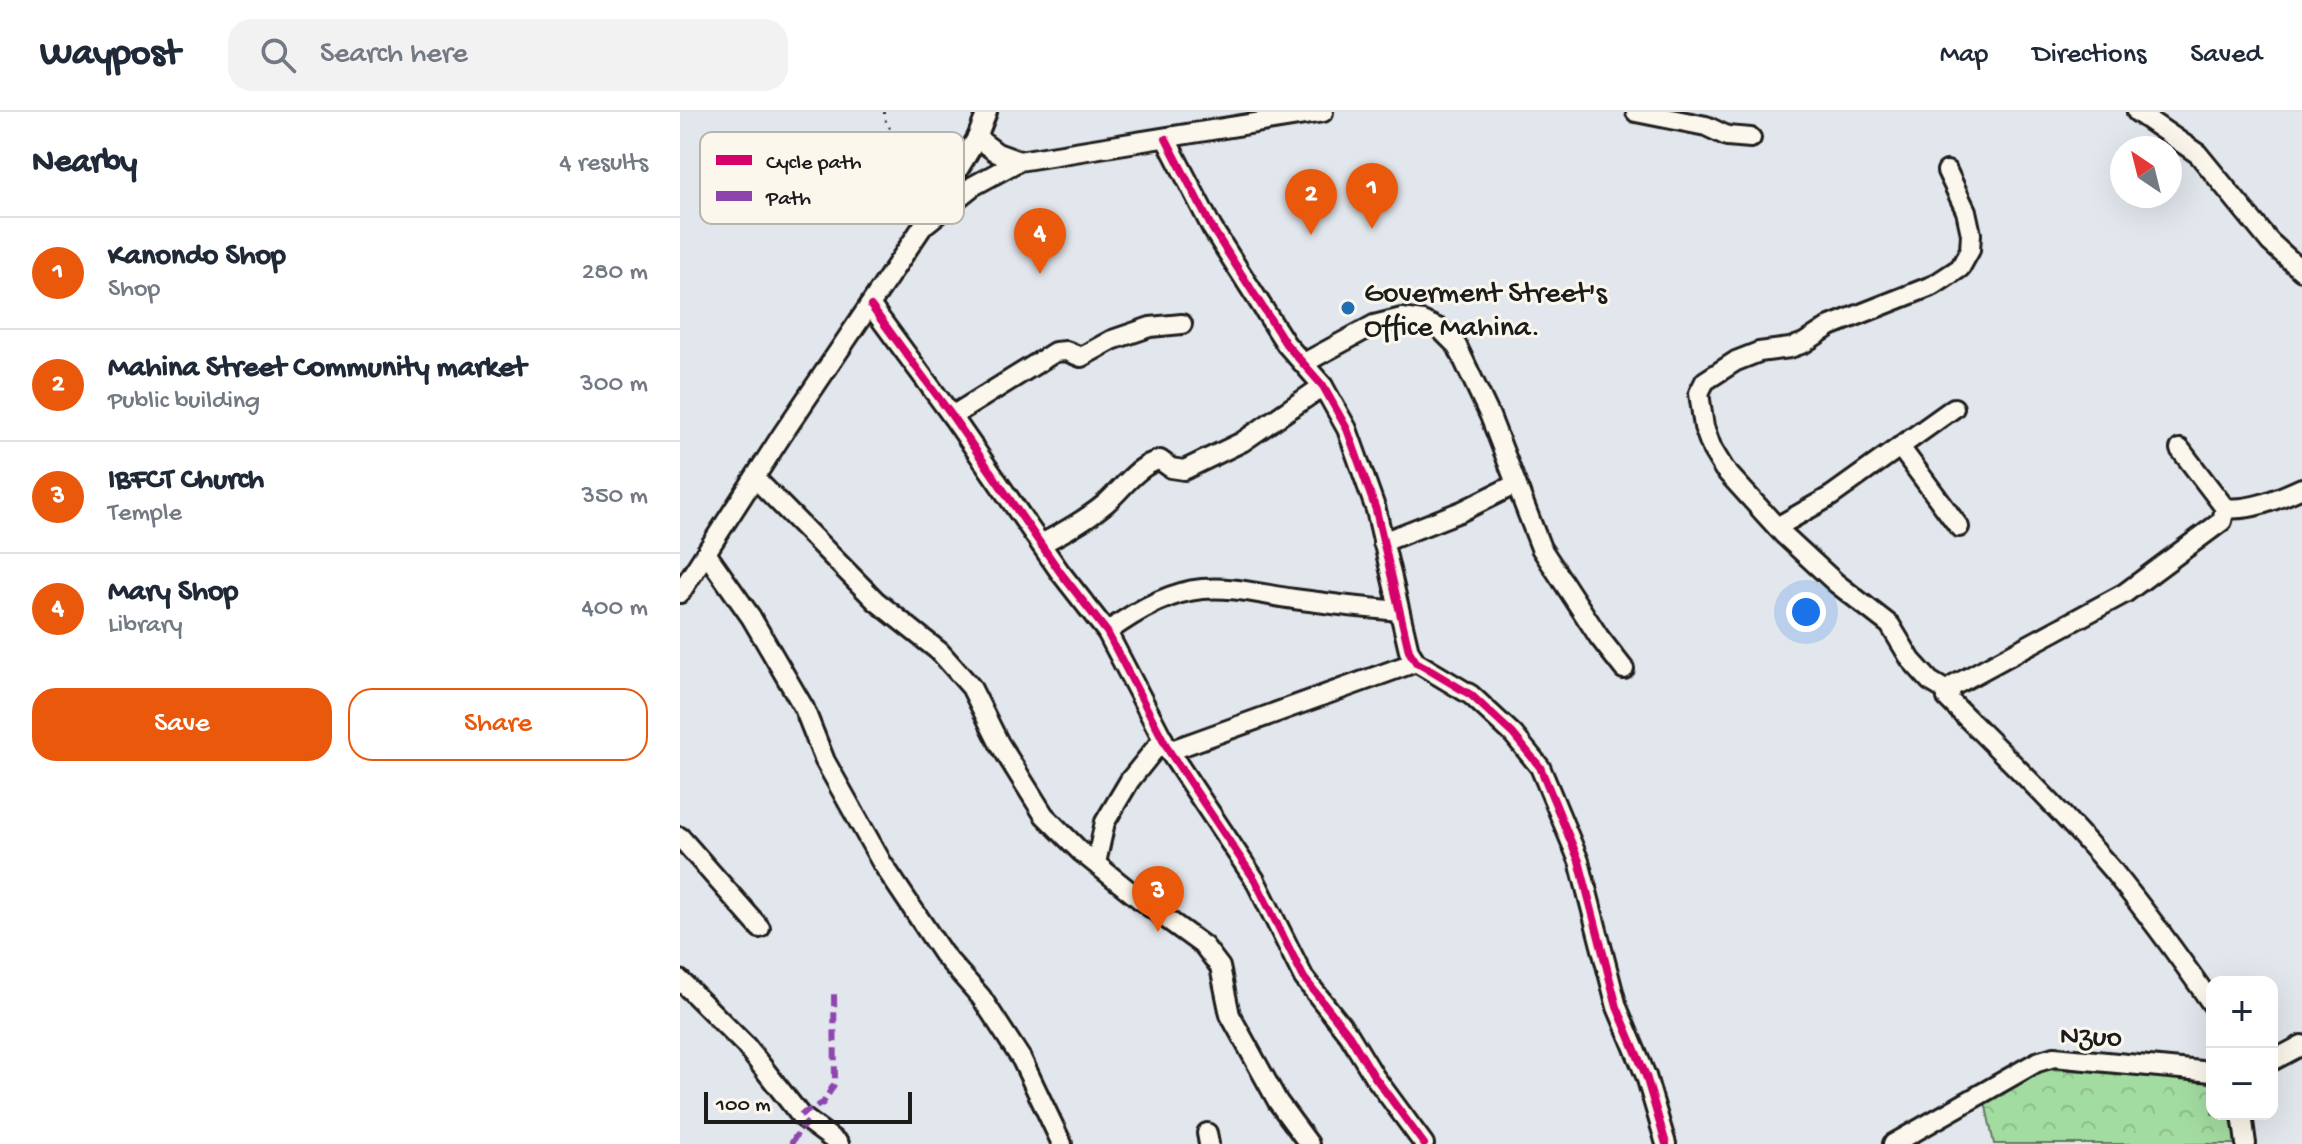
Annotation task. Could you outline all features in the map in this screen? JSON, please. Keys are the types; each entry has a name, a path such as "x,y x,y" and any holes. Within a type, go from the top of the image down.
{"street":[{"path":"964,159 977,138 987,112"},
{"path":"964,193 1019,161 1323,112"},
{"path":"1636,112 1706,126 1727,136 1751,138"},
{"path":"2137,112 2198,154 2270,242 2302,271"},
{"path":"977,138 997,153 1019,161"},
{"path":"1166,139 1212,228 1286,344 1323,386 1347,429 1376,510 1409,651 1416,662 1471,695 1513,734 1540,767 1579,861 1617,1007 1651,1088 1666,1144"},
{"path":"1947,171 1966,211 1971,234 1970,250 1960,268 1934,285 1830,326 1804,343 1759,352 1736,361 1705,381 1699,393 1704,427 1724,469 1777,527 1836,583 1890,625 1911,660 1930,681 1950,693"},
{"path":"680,593 926,224"},
{"path":"871,306 1107,632 1166,745 1255,880 1304,978 1349,1035 1374,1076 1424,1144"},
{"path":"1304,363 1374,325 1402,318 1422,321 1440,329 1457,346 1490,416 1541,548 1599,637 1624,669"},
{"path":"952,416 1055,352 1066,351 1081,357 1112,340 1150,327 1182,324"},
{"path":"1041,544 1105,504 1154,461 1160,460 1171,468 1184,470 1242,442 1323,386"},
{"path":"1777,527 1831,496 1954,408"},
{"path":"1900,447 1959,527"},
{"path":"2180,449 2225,508"},
{"path":"755,478 876,601 940,652 971,687 999,743 1044,815 1096,863 1204,946 1220,967 1230,1015 1278,1102 1309,1144"},
{"path":"1383,542 1462,511 1516,484"},
{"path":"2225,508 2245,508 2266,503 2302,488"},
{"path":"2206,996 2112,871 2050,801 1947,698 1953,686 2125,593 2222,521 2225,508"},
{"path":"706,553 751,617 804,708 825,761 882,863 943,954 981,997 1022,1060 1062,1144"},
{"path":"1107,632 1128,617 1164,600 1202,589 1261,591 1289,599 1399,611"},
{"path":"1096,863 1105,822 1130,780 1166,745 1416,662"},
{"path":"680,837 760,928"},
{"path":"680,980 746,1046 800,1115 839,1144"},
{"path":"2278,1058 2301,1046"},
{"name":"Nzuo","path":"1893,1144 2037,1062 2054,1057 2206,1071"},
{"path":"2243,1120 2246,1144"}],"path":[{"path":"884,112 892,132"}],"green space":[{"path":"2045,1069 2183,1075 2206,1082 2206,1120 2231,1120 2236,1144 1994,1144 1985,1102"}],"marked path":[{"path":"800,1115 823,1103 835,1083 834,992"},
{"path":"791,1144 808,1122"}],"cycle path":[{"path":"1166,139 1212,228 1286,344 1323,386 1347,429 1376,510 1409,651 1416,662 1471,695 1513,734 1540,767 1579,861 1617,1007 1646,1076 1666,1144"},
{"path":"871,306 1060,572 1107,632 1169,751 1255,880 1304,978 1349,1035 1374,1076 1424,1144"}],"place":[{"name":"Kanondo Shop","path":"1372,229"},
{"name":"Mahina Street Community market","path":"1311,235"},
{"name":"Mary Shop","path":"1040,274"},
{"name":"Goverment Street's Office Mahina.","path":"1348,308"},
{"name":"IBFCT Church","path":"1158,932"}]}
